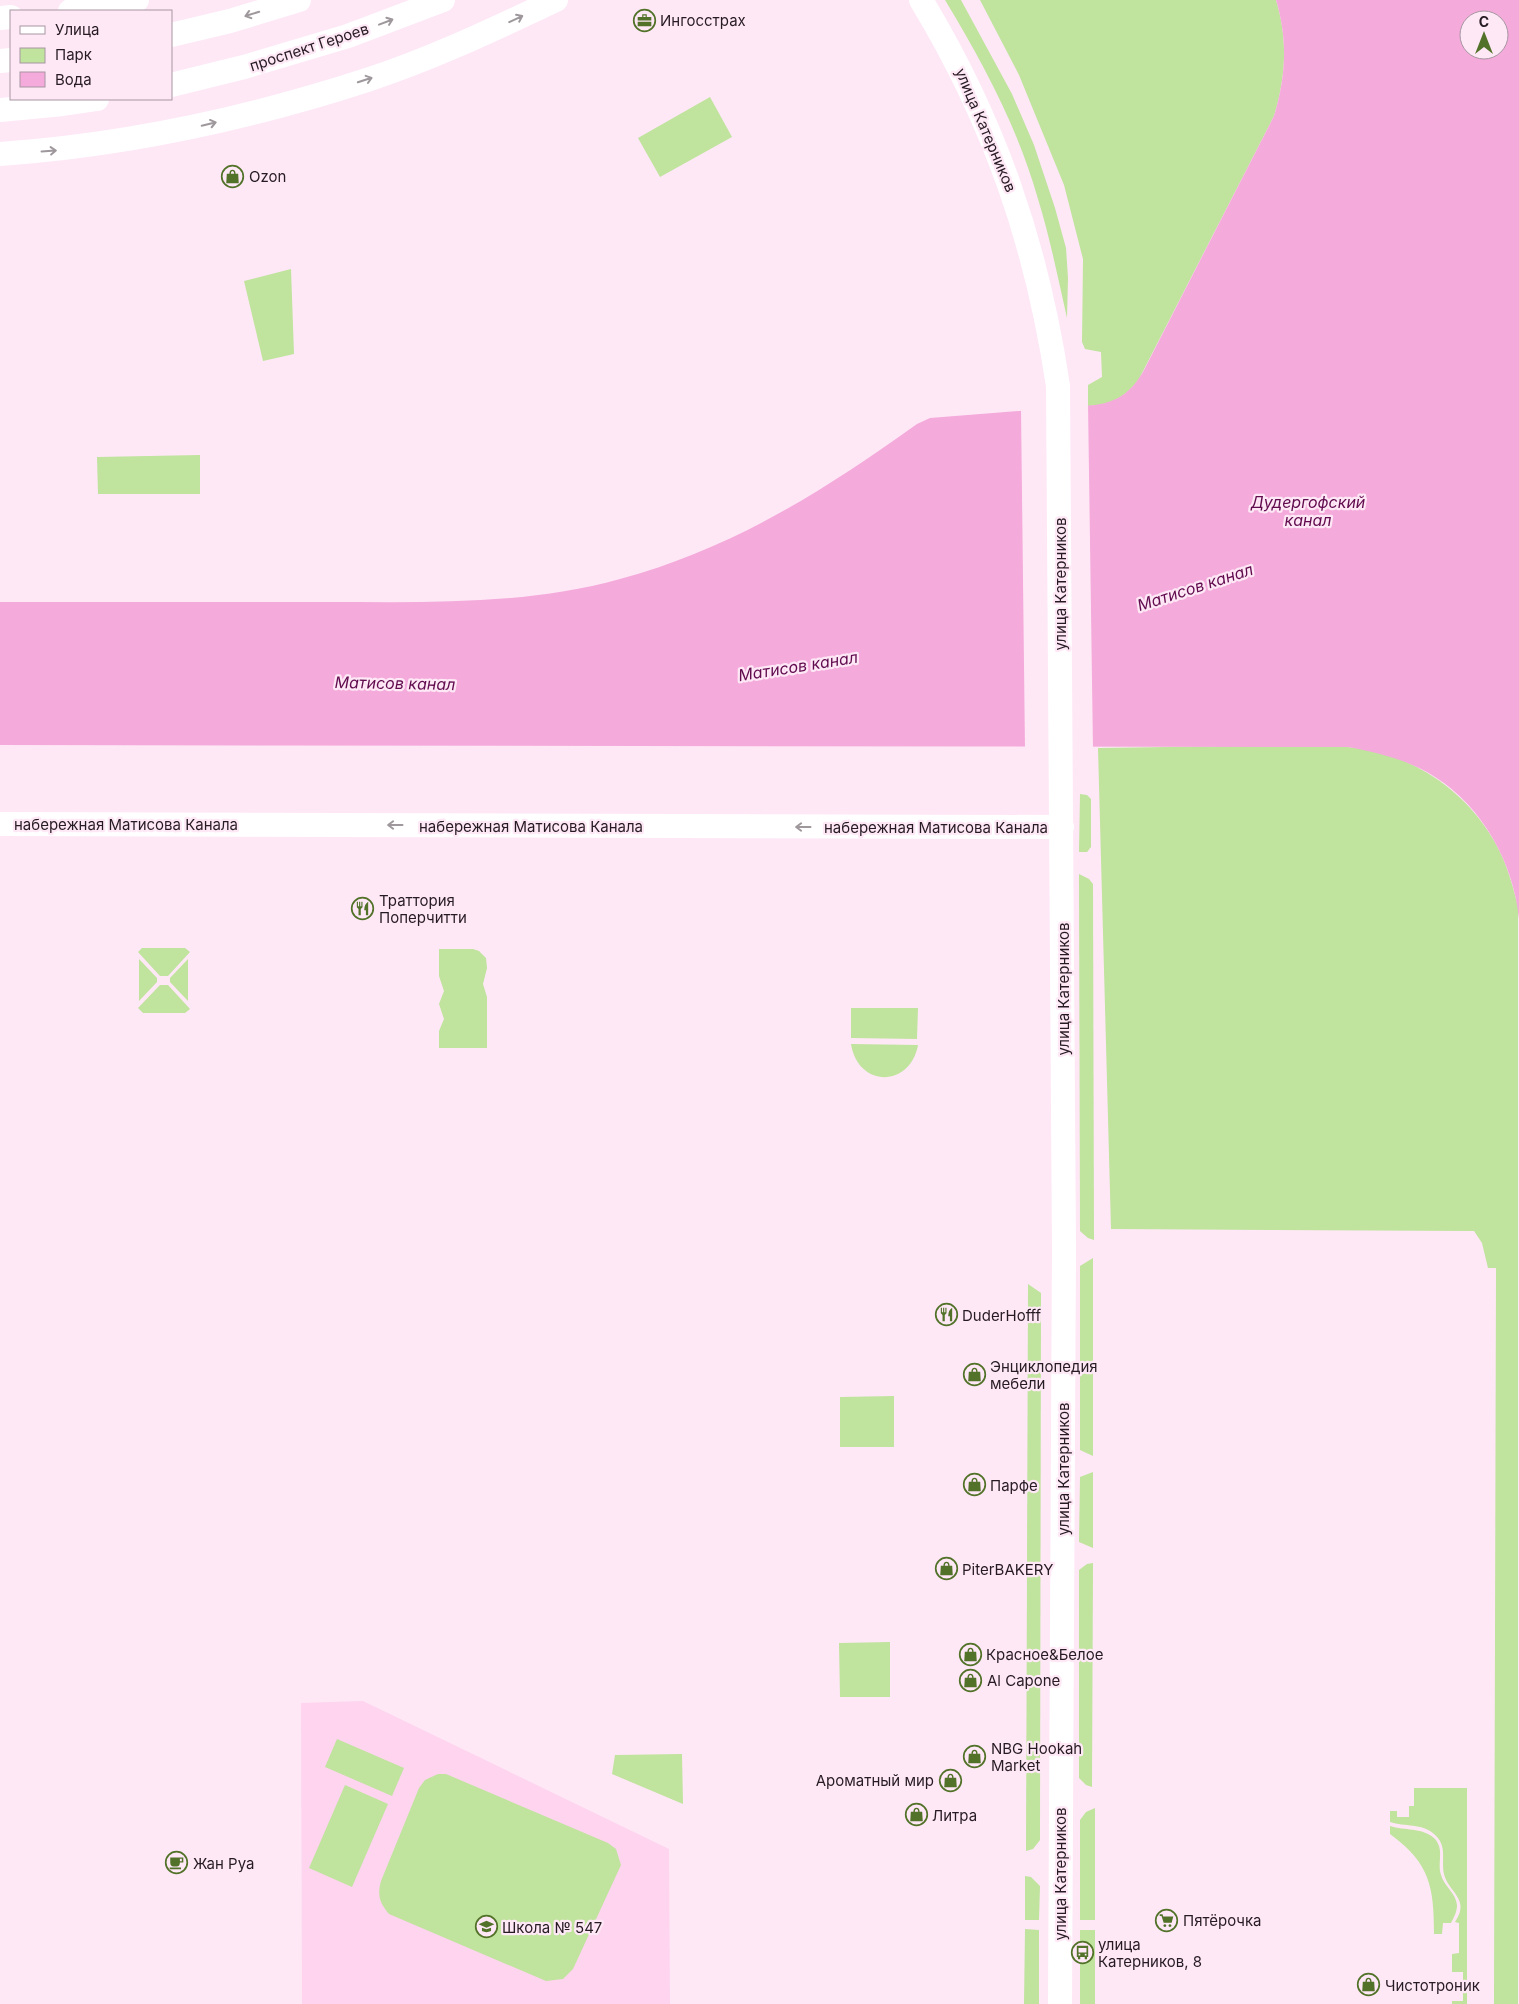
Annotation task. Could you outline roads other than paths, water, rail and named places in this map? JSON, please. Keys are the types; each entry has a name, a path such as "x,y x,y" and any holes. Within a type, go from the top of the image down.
{"street":[{"path":"76,10 138,0"},
{"path":"172,35 230,21 299,0"},
{"name":"проспект Героев","path":"172,85 244,68 348,36 443,0"},
{"path":"0,154 67,149 166,134 259,112 368,80 471,40 556,0"},
{"name":"улица Катерников","path":"921,0 948,44 980,110 1012,187 1042,297 1058,386 1064,1249 1060,2004"},
{"path":"0,110 90,100"},
{"name":"набережная Матисова Канала","path":"0,824 1062,826"}],"water":[{"path":"1276,0 1519,0 1519,919 1516,898 1503,858 1481,820 1467,804 1452,789 1415,766 1382,755 1348,747 0,745 0,602 435,602 509,598 583,588 661,566 739,534 811,495 917,424 930,418 1095,405 1118,398 1130,389 1144,370 1274,116 1283,72 1284,44"}],"place":[{"name":"Ингосстрах","path":"644,20"},
{"name":"Ozon","path":"233,176"},
{"name":"Траттория Поперчитти","path":"363,909"},
{"name":"DuderHofff","path":"946,1315"},
{"name":"Энциклопедия мебели","path":"974,1375"},
{"name":"Парфе","path":"974,1485"},
{"name":"PiterBAKERY","path":"946,1569"},
{"name":"Красное&Белое","path":"970,1654"},
{"name":"Al Capone","path":"971,1680"},
{"name":"NBG Hookah Market","path":"975,1757"},
{"name":"Ароматный мир","path":"950,1780"},
{"name":"Литра","path":"916,1815"},
{"name":"Жан Руа","path":"177,1863"},
{"name":"Пятёрочка","path":"1167,1920"},
{"name":"Школа № 547","path":"486,1927"},
{"name":"улица Катерников, 8","path":"1082,1953"},
{"name":"Чистотроник","path":"1369,1985"}],"water label":[{"name":"Дудергофский канал","path":"1308,511"},
{"name":"Матисов канал","path":"1195,587"},
{"name":"Матисов канал","path":"798,666"},
{"name":"Матисов канал","path":"395,683"}]}
